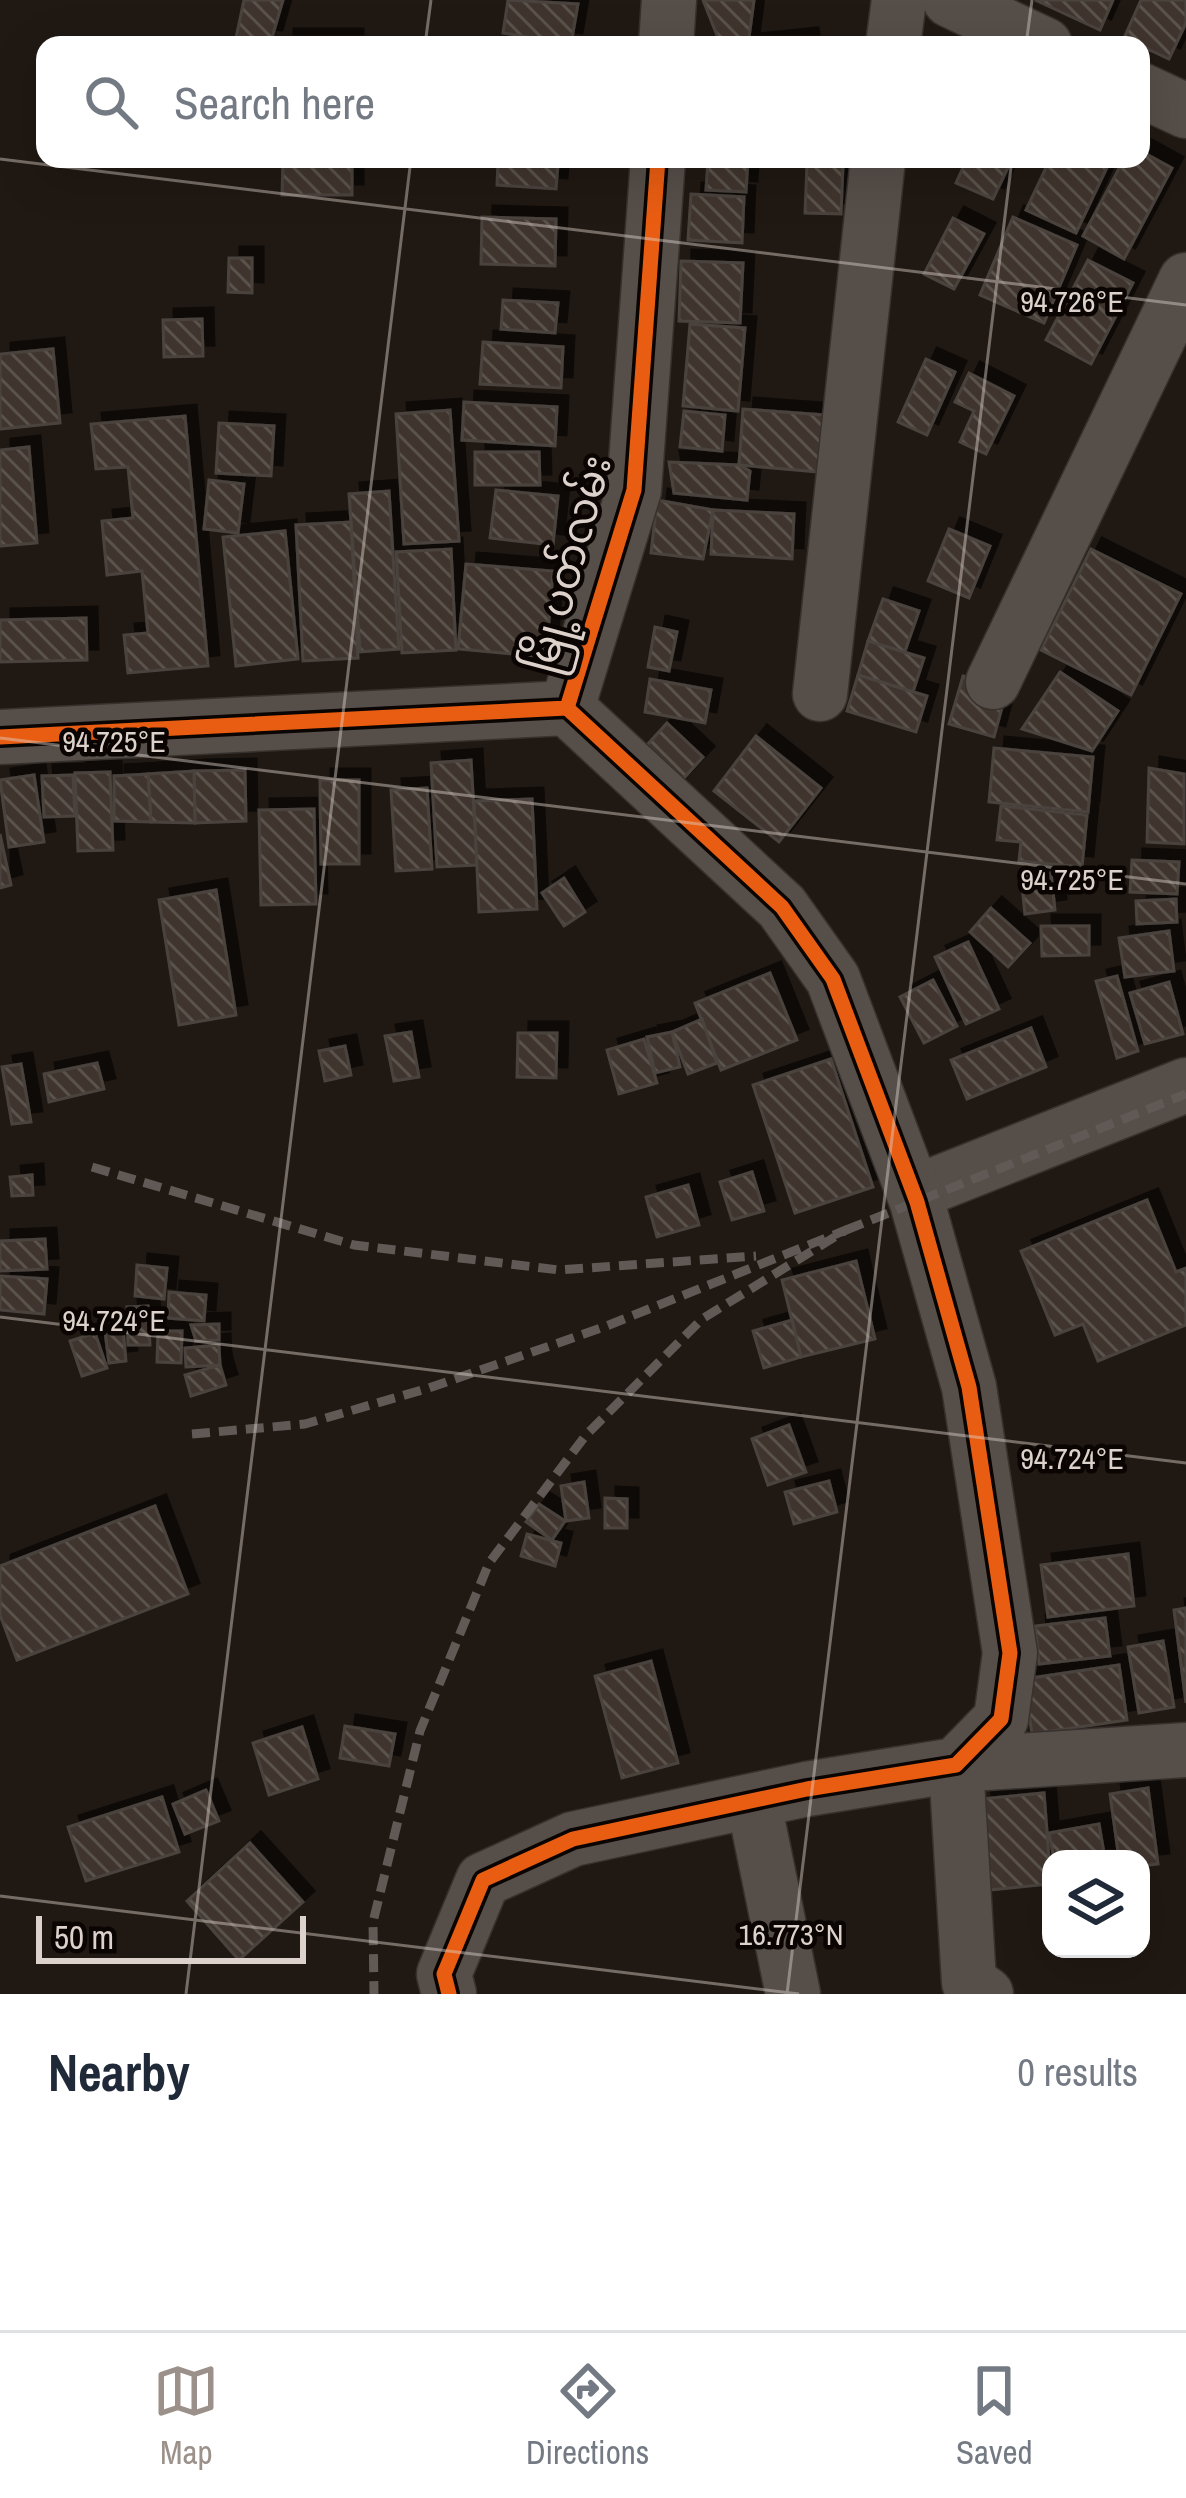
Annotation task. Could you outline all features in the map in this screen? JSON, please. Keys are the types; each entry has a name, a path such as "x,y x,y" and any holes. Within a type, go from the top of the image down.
{"street":[{"path":"667,36 669,0"},
{"path":"894,36 899,0"},
{"path":"950,0 1027,36"},
{"path":"1150,94 1186,111"},
{"name":"မြို့ပတ်လမ်း","path":"0,737 567,708 634,490 657,168"},
{"path":"820,694 877,168"},
{"path":"993,682 1186,280"},
{"path":"567,708 782,908 833,979 914,1193 969,1387 1010,1653 1001,1719 956,1765 969,1982 986,1994"},
{"path":"914,1193 1186,1085"},
{"path":"449,1994 444,1973 483,1880 573,1839 807,1789 956,1765 1186,1750"},
{"path":"754,1804 793,1994"}],"building":[{"path":"244,0 283,0 272,36 236,36"},
{"path":"508,0 578,4 572,36 503,33"},
{"path":"703,0 754,0 749,36 717,36"},
{"path":"1035,0 1113,0 1100,30"},
{"path":"1141,0 1186,0 1186,23 1169,59 1150,50 1150,36 1125,36"},
{"path":"1150,156 1172,168 1124,259 1083,236 1119,168 1150,168"},
{"path":"283,168 352,168 352,195 282,195"},
{"path":"498,168 558,168 556,189 497,185"},
{"path":"707,168 747,168 746,192 706,190"},
{"path":"807,168 843,168 841,214 805,213"},
{"path":"963,168 1008,168 993,199 956,183"},
{"path":"1046,168 1107,168 1076,233 1026,210"},
{"path":"691,194 744,197 742,243 688,240"},
{"path":"482,217 556,219 555,266 481,264"},
{"path":"1013,217 1077,245 1044,323 980,295"},
{"path":"953,218 984,234 954,289 924,274"},
{"path":"229,258 252,258 252,293 228,292"},
{"path":"1088,260 1133,283 1091,364 1046,340"},
{"path":"681,261 743,263 740,323 679,321"},
{"path":"503,300 558,303 555,333 501,329"},
{"path":"202,319 203,356 164,357 163,320"},
{"path":"690,324 745,328 738,411 683,406"},
{"path":"483,342 563,347 561,388 480,384"},
{"path":"53,349 60,423 0,429 0,354"},
{"path":"926,359 955,372 927,435 898,422"},
{"path":"969,373 1014,396 986,454 960,442 974,411 955,402"},
{"path":"464,402 557,407 555,446 462,440"},
{"path":"743,409 824,415 819,472 739,465"},
{"path":"450,410 459,541 404,544 396,414"},
{"path":"684,411 725,415 722,451 680,447"},
{"path":"185,416 208,666 128,673 124,635 148,633 142,571 107,575 102,521 133,518 128,467 96,469 91,424"},
{"path":"219,423 274,426 271,476 216,473"},
{"path":"29,447 37,543 0,546 0,450"},
{"path":"475,452 539,452 540,485 475,485"},
{"path":"669,462 739,465 750,471 747,500 674,493"},
{"path":"209,480 244,484 238,533 204,529"},
{"path":"496,490 558,496 553,545 490,538"},
{"path":"389,491 399,649 360,652 349,494"},
{"path":"657,500 713,510 703,559 651,553"},
{"path":"713,510 794,514 792,559 711,554"},
{"path":"351,522 358,658 303,661 296,525"},
{"path":"949,529 990,546 969,598 928,581"},
{"path":"285,531 298,659 236,666 223,537"},
{"path":"451,549 456,650 402,653 396,552"},
{"path":"1091,549 1181,594 1131,695 1041,650"},
{"path":"466,564 553,571 546,657 458,649"},
{"path":"883,599 919,611 904,654 868,641"},
{"path":"86,618 87,660 0,662 0,620"},
{"path":"655,627 677,632 669,671 648,667"},
{"path":"868,641 924,658 913,692 858,675"},
{"path":"1060,672 1118,711 1092,751 1022,729"},
{"path":"858,675 927,696 916,732 847,711"},
{"path":"963,676 1007,689 994,737 949,724"},
{"path":"650,679 711,690 705,723 645,712"},
{"path":"667,723 703,757 673,790 637,756"},
{"path":"756,736 821,788 779,842 714,791"},
{"path":"994,748 1093,757 1088,812 989,802"},
{"path":"471,760 477,865 437,867 431,763"},
{"path":"1149,768 1184,774 1184,844 1147,842"},
{"path":"245,770 246,821 195,823 194,771"},
{"path":"194,771 195,823 151,822 148,774"},
{"path":"110,772 113,850 78,851 75,773"},
{"path":"148,774 151,822 114,821 114,776"},
{"path":"34,775 44,842 9,847 0,780"},
{"path":"73,775 75,816 44,817 42,776"},
{"path":"320,780 359,780 359,864 321,864"},
{"path":"427,788 432,869 396,871 391,790"},
{"path":"532,799 537,909 479,912 474,801"},
{"path":"1001,806 1087,815 1082,867 1019,861 1021,842 997,840"},
{"path":"314,809 316,904 261,905 259,810"},
{"path":"0,834 11,885 0,888"},
{"path":"1132,860 1179,862 1177,894 1130,892"},
{"path":"1051,873 1055,910 1025,914 1021,877"},
{"path":"564,878 585,912 564,926 542,893"},
{"path":"216,890 236,1015 179,1025 159,900"},
{"path":"1176,899 1177,922 1137,924 1136,901"},
{"path":"991,908 1030,943 1008,967 970,932"},
{"path":"1041,926 1089,926 1089,955 1042,956"},
{"path":"1169,931 1174,971 1125,977 1119,938"},
{"path":"968,942 999,1009 966,1024 935,957"},
{"path":"770,973 797,1040 721,1070 695,1003"},
{"path":"1117,976 1138,1051 1117,1058 1096,981"},
{"path":"933,980 957,1026 924,1043 900,997"},
{"path":"1169,982 1183,1034 1145,1044 1130,993"},
{"path":"702,1019 717,1063 688,1074 672,1032"},
{"path":"1031,1028 1046,1067 967,1099 951,1060"},
{"path":"411,1032 419,1077 394,1081 385,1036"},
{"path":"672,1032 680,1067 655,1073 647,1037"},
{"path":"518,1033 557,1033 556,1078 517,1077"},
{"path":"644,1039 657,1083 619,1094 607,1050"},
{"path":"345,1046 351,1075 325,1081 319,1051"},
{"path":"831,1059 873,1187 795,1213 753,1085"},
{"path":"97,1063 104,1089 49,1102 44,1074"},
{"path":"21,1064 31,1122 12,1124 2,1067"},
{"path":"752,1172 764,1211 732,1220 720,1182"},
{"path":"32,1175 33,1195 12,1196 10,1177"},
{"path":"688,1185 699,1225 657,1237 646,1197"},
{"path":"1147,1200 1176,1272 1186,1268 1186,1325 1098,1361 1083,1324 1055,1335 1021,1251"},
{"path":"45,1239 47,1269 0,1271 0,1241"},
{"path":"856,1261 875,1339 801,1357 782,1280"},
{"path":"137,1265 167,1268 164,1299 135,1296"},
{"path":"0,1276 47,1279 44,1314 0,1310"},
{"path":"169,1292 206,1295 204,1321 168,1318"},
{"path":"148,1306 150,1345 128,1345 127,1307"},
{"path":"792,1320 801,1357 764,1368 753,1331"},
{"path":"219,1324 219,1340 196,1341 191,1325"},
{"path":"123,1329 126,1361 109,1363 105,1331"},
{"path":"158,1331 182,1331 181,1363 157,1362"},
{"path":"95,1333 107,1368 82,1376 70,1341"},
{"path":"219,1345 220,1365 186,1367 185,1348"},
{"path":"220,1365 226,1385 191,1396 185,1375"},
{"path":"789,1425 806,1472 768,1485 752,1439"},
{"path":"829,1481 837,1512 794,1524 785,1492"},
{"path":"584,1482 589,1518 566,1521 561,1486"},
{"path":"605,1498 627,1499 627,1528 605,1528"},
{"path":"539,1504 565,1521 552,1540 526,1522"},
{"path":"155,1506 188,1594 17,1660 0,1615 0,1566"},
{"path":"527,1534 561,1543 555,1566 521,1556"},
{"path":"1128,1554 1134,1606 1048,1617 1041,1565"},
{"path":"1186,1608 1186,1703 1174,1610"},
{"path":"1105,1618 1110,1656 1039,1664 1035,1626"},
{"path":"1163,1641 1174,1707 1139,1713 1128,1647"},
{"path":"651,1661 678,1763 622,1778 595,1676"},
{"path":"1119,1665 1127,1720 1032,1734 1024,1679"},
{"path":"345,1726 395,1734 389,1766 340,1758"},
{"path":"302,1727 318,1779 269,1795 253,1743"},
{"path":"1148,1788 1158,1864 1150,1865 1150,1850 1118,1850 1110,1794"},
{"path":"206,1790 219,1821 185,1834 173,1804"},
{"path":"1044,1793 1048,1850 1042,1850 1042,1885 989,1890 980,1799"},
{"path":"162,1797 179,1852 86,1881 68,1827"},
{"path":"1099,1824 1103,1850 1052,1850 1049,1833"},
{"path":"250,1843 303,1902 239,1960 187,1901"}],"railway":[{"path":"846,1230 1186,1094"},
{"path":"92,1167 354,1245 559,1270 756,1256"},
{"path":"192,1434 305,1424 429,1388 604,1327 846,1230 702,1319 586,1435 489,1563 420,1731 373,1922 374,1994"}],"cycle path":[{"path":"0,737 567,708 634,490 657,168"},
{"path":"449,1994 444,1974 483,1880 573,1839 807,1789 956,1765 1001,1719 1010,1653 969,1387 917,1202 833,979 782,907 567,708"}]}
